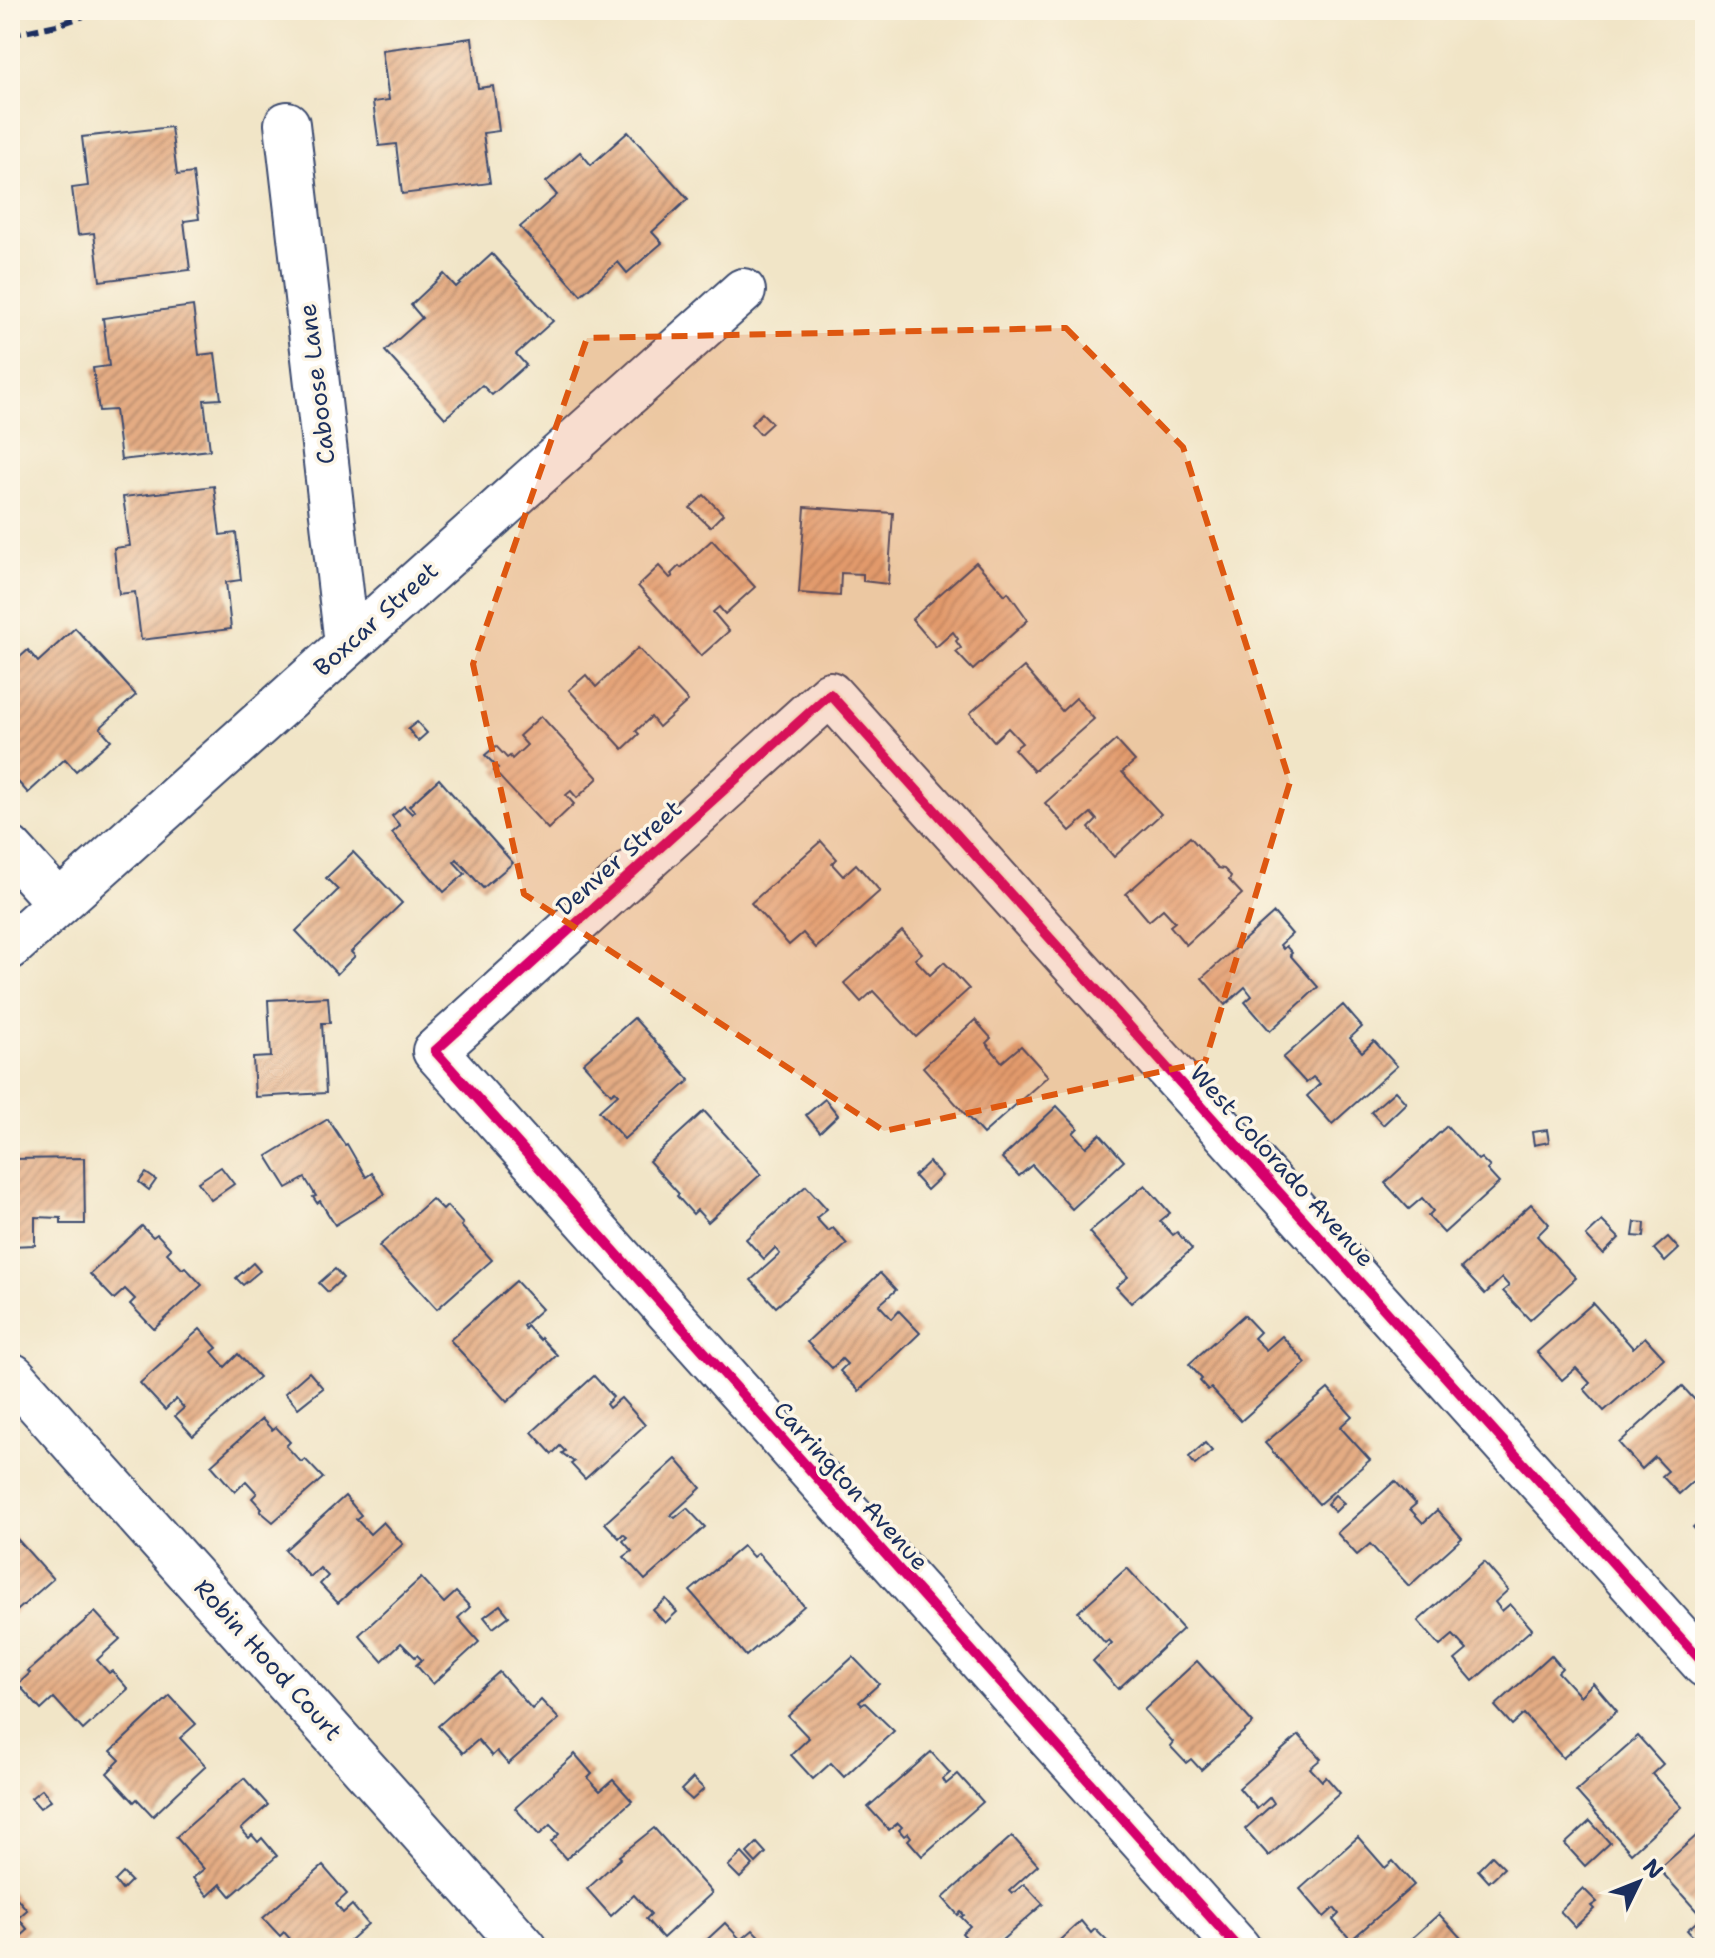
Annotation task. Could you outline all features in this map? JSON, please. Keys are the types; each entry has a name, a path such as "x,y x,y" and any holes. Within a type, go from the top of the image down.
{"street":[{"name":"Caboose Lane","path":"287,124 347,644"},
{"name":"Boxcar Street","path":"10,947 743,291"},
{"name":"Denver Street","path":"435,1051 830,694"},
{"name":"West Colorado Avenue","path":"830,694 1705,1665"},
{"path":"10,849 59,903"},
{"name":"Carrington Avenue","path":"435,1051 1238,1948"},
{"name":"Robin Hood Court","path":"10,1378 13,1376 525,1948"}],"highlighted area":[{"path":"1066,328 1183,447 1290,782 1205,1062 884,1131 524,894 473,664 587,338"}],"building":[{"path":"472,38 478,88 493,86 499,131 483,133 490,183 402,194 396,144 379,146 373,102 389,100 382,50"},
{"path":"171,127 177,175 193,173 199,219 184,221 190,270 100,281 94,233 78,235 72,188 88,186 82,137"},
{"path":"628,132 688,199 652,232 662,243 627,273 618,262 581,295 520,227 557,195 546,182 580,152 591,165"},
{"path":"492,254 553,321 516,354 526,365 492,395 482,385 445,418 385,351 422,318 411,305 444,274 456,287"},
{"path":"193,306 199,355 215,353 221,399 204,400 210,450 121,460 115,410 99,411 93,368 109,366 103,318"},
{"path":"762,413 772,423 760,434 751,424"},
{"path":"214,486 220,535 236,533 241,580 226,582 231,629 141,640 135,592 119,594 114,548 130,546 123,497"},
{"path":"704,495 723,514 710,527 690,508"},
{"path":"805,507 893,513 888,584 863,581 863,574 841,573 840,596 799,593"},
{"path":"712,540 755,587 725,614 719,607 713,612 729,631 701,656 638,586 659,566 670,578 679,566 681,568"},
{"path":"976,562 1005,595 1008,592 1028,620 973,670 956,652 961,648 953,632 936,647 912,619"},
{"path":"75,628 136,695 100,728 111,740 76,771 65,759 28,793 10,773 10,666 28,650 38,662"},
{"path":"638,648 688,701 659,727 651,717 623,749 569,690 586,675 596,687"},
{"path":"1024,667 1062,711 1076,698 1094,719 1034,771 1014,749 1022,743 1008,728 994,741 970,713"},
{"path":"541,716 598,778 577,798 571,791 566,795 574,804 548,829 494,771 498,768 485,755 496,746 512,759 527,745 519,736"},
{"path":"417,722 427,733 418,741 408,729"},
{"path":"1116,740 1135,761 1122,772 1161,814 1114,857 1089,828 1097,820 1091,813 1070,831 1045,803"},
{"path":"439,779 513,863 483,888 457,859 454,862 465,874 444,892 392,833 400,826 392,816 404,806 412,814 415,811 409,806"},
{"path":"1190,837 1218,868 1231,876 1229,880 1242,894 1186,945 1170,926 1175,922 1163,909 1149,921 1126,894"},
{"path":"821,841 837,859 832,864 843,876 856,864 880,891 816,948 803,933 789,945 751,903"},
{"path":"353,852 402,903 351,952 355,956 337,974 296,931 338,890 326,878"},
{"path":"1274,913 1292,934 1280,945 1283,949 1286,946 1318,987 1270,1031 1245,1002 1252,996 1245,987 1225,1005 1202,978"},
{"path":"902,931 922,953 915,959 930,975 944,962 969,989 916,1037 873,991 861,1002 844,983"},
{"path":"328,997 330,1023 322,1023 326,1093 255,1097 253,1058 271,1057 268,1000"},
{"path":"1343,1005 1362,1027 1350,1038 1362,1052 1374,1041 1397,1066 1332,1124 1307,1096 1320,1084 1313,1077 1306,1083 1283,1058"},
{"path":"634,1018 690,1080 624,1139 599,1111 618,1094 615,1091 611,1094 583,1063"},
{"path":"975,1020 991,1038 986,1043 1002,1062 1021,1046 1048,1076 983,1134 923,1067"},
{"path":"1395,1091 1406,1103 1383,1125 1371,1112"},
{"path":"825,1099 838,1115 820,1132 806,1115"},
{"path":"1057,1106 1078,1128 1073,1133 1086,1147 1100,1134 1124,1161 1072,1209 1032,1165 1019,1176 1002,1158"},
{"path":"704,1111 761,1174 708,1222 697,1210 693,1214 649,1161"},
{"path":"328,1119 366,1177 372,1173 385,1194 335,1225 320,1201 317,1203 313,1197 316,1196 305,1178 287,1188 267,1156"},
{"path":"1447,1126 1478,1160 1481,1158 1490,1167 1487,1170 1499,1183 1444,1233 1428,1216 1433,1211 1422,1198 1409,1209 1385,1183"},
{"path":"1547,1130 1549,1142 1534,1145 1532,1132"},
{"path":"84,1158 85,1224 61,1224 61,1218 35,1217 35,1245 10,1246 10,1159"},
{"path":"929,1162 942,1176 927,1190 914,1176"},
{"path":"221,1167 234,1184 211,1200 198,1182"},
{"path":"146,1173 156,1180 149,1190 139,1182"},
{"path":"1145,1185 1170,1213 1160,1221 1173,1235 1177,1232 1192,1249 1131,1303 1116,1287 1128,1277 1089,1232"},
{"path":"806,1186 827,1209 816,1218 828,1231 833,1228 847,1244 776,1307 751,1280 780,1254 775,1248 764,1259 746,1239"},
{"path":"432,1199 443,1210 447,1206 492,1260 437,1309 379,1246"},
{"path":"1531,1204 1549,1224 1537,1236 1576,1278 1530,1320 1503,1291 1509,1286 1502,1278 1485,1294 1461,1268"},
{"path":"1602,1221 1619,1238 1603,1254 1586,1236"},
{"path":"1635,1222 1645,1223 1644,1237 1633,1236"},
{"path":"142,1226 153,1237 157,1234 171,1249 167,1253 202,1285 154,1329 130,1304 135,1299 125,1289 114,1299 90,1274"},
{"path":"1668,1237 1679,1249 1665,1262 1654,1249"},
{"path":"253,1263 260,1271 243,1285 236,1278"},
{"path":"335,1269 343,1278 328,1292 319,1283"},
{"path":"880,1273 896,1290 879,1305 892,1319 899,1311 920,1333 859,1391 840,1371 847,1364 842,1359 832,1368 807,1342"},
{"path":"516,1281 542,1309 523,1326 525,1329 527,1326 557,1355 507,1402 450,1340"},
{"path":"1593,1303 1633,1348 1645,1337 1664,1358 1604,1411 1584,1389 1590,1383 1576,1368 1562,1380 1537,1352"},
{"path":"1244,1315 1260,1332 1254,1338 1266,1350 1282,1336 1306,1363 1241,1421 1211,1388 1208,1390 1189,1364"},
{"path":"200,1329 217,1348 212,1352 225,1367 238,1354 259,1377 193,1436 175,1416 184,1408 176,1399 165,1410 140,1383"},
{"path":"309,1372 323,1388 298,1408 285,1393"},
{"path":"594,1376 613,1397 606,1404 609,1408 621,1398 645,1425 585,1479 571,1464 574,1462 562,1453 565,1451 560,1446 552,1454 532,1432"},
{"path":"1682,1386 1705,1411 1705,1471 1679,1494 1662,1476 1668,1471 1655,1457 1642,1469 1619,1443"},
{"path":"1328,1389 1352,1416 1340,1427 1370,1460 1319,1504 1265,1443"},
{"path":"262,1419 272,1430 276,1427 290,1442 286,1446 301,1462 305,1459 323,1478 273,1522 260,1511 262,1509 252,1498 257,1493 246,1481 235,1492 211,1465"},
{"path":"1205,1443 1212,1451 1195,1465 1189,1457"},
{"path":"676,1459 701,1488 671,1515 675,1518 687,1508 705,1527 645,1580 624,1557 632,1551 623,1541 627,1537 623,1534 619,1538 605,1523"},
{"path":"1395,1481 1416,1504 1410,1509 1423,1523 1437,1510 1462,1538 1409,1586 1370,1544 1357,1555 1337,1533"},
{"path":"1335,1495 1344,1503 1335,1512 1327,1504"},
{"path":"345,1496 361,1515 356,1519 370,1534 383,1522 403,1544 338,1603 320,1584 328,1576 320,1568 310,1577 285,1550"},
{"path":"1705,1517 1705,1541 1693,1527"},
{"path":"10,1531 53,1579 10,1617"},
{"path":"743,1546 753,1557 758,1553 804,1606 746,1656 690,1591"},
{"path":"1484,1562 1508,1590 1495,1602 1502,1611 1510,1604 1532,1629 1473,1681 1455,1660 1467,1650 1453,1635 1440,1646 1418,1621"},
{"path":"1127,1568 1183,1629 1118,1689 1093,1661 1112,1643 1109,1640 1105,1643 1078,1612"},
{"path":"421,1578 444,1603 456,1592 470,1607 458,1618 479,1642 433,1684 416,1665 422,1660 401,1643 382,1661 359,1635"},
{"path":"666,1599 677,1612 665,1623 653,1610"},
{"path":"500,1605 509,1616 493,1628 484,1617"},
{"path":"95,1612 120,1639 97,1660 128,1689 83,1730 54,1698 41,1710 18,1684 30,1673 28,1671"},
{"path":"1551,1655 1562,1668 1558,1672 1580,1696 1593,1683 1617,1711 1563,1758 1524,1714 1512,1725 1495,1706"},
{"path":"853,1657 879,1684 859,1702 862,1705 865,1703 894,1731 844,1777 831,1763 813,1779 791,1755 809,1738 788,1716"},
{"path":"1197,1661 1253,1723 1201,1770 1191,1759 1186,1763 1170,1746 1173,1742 1144,1710"},
{"path":"499,1672 532,1709 541,1700 559,1719 508,1764 497,1751 492,1756 478,1740 463,1753 438,1726"},
{"path":"170,1696 196,1724 180,1738 206,1766 153,1816 137,1799 134,1802 107,1773 120,1760 111,1751"},
{"path":"1299,1735 1321,1759 1310,1768 1322,1781 1326,1777 1340,1793 1269,1856 1245,1829 1274,1803 1270,1797 1257,1809 1239,1788"},
{"path":"1638,1736 1663,1764 1652,1774 1682,1807 1631,1853 1576,1791"},
{"path":"931,1752 950,1773 943,1779 946,1784 958,1774 983,1802 922,1856 908,1840 911,1837 908,1833 904,1836 899,1830 902,1827 898,1823 889,1830 868,1807"},
{"path":"575,1754 592,1774 588,1778 600,1791 613,1780 632,1801 566,1859 551,1842 559,1834 550,1825 539,1835 515,1808"},
{"path":"244,1778 268,1805 241,1829 258,1842 262,1838 277,1856 231,1896 221,1884 208,1896 193,1878 204,1869 176,1837"},
{"path":"693,1778 704,1789 692,1800 681,1790"},
{"path":"42,1789 51,1800 40,1808 31,1798"},
{"path":"1590,1821 1610,1843 1585,1866 1565,1844"},
{"path":"654,1828 712,1893 663,1938 646,1919 651,1914 634,1895 611,1916 587,1889 621,1858 619,1856"},
{"path":"1705,1828 1703,1948 1687,1930 1702,1917 1659,1869"},
{"path":"1012,1836 1038,1865 1009,1891 1012,1894 1024,1884 1043,1904 993,1948 975,1948 962,1933 970,1926 961,1917 964,1915 961,1912 958,1915 943,1898"},
{"path":"1358,1837 1385,1868 1393,1861 1414,1885 1351,1940 1333,1920 1339,1914 1334,1908 1324,1917 1300,1889"},
{"path":"757,1843 766,1853 756,1863 747,1853"},
{"path":"742,1853 753,1865 740,1878 728,1866"},
{"path":"1492,1856 1504,1868 1489,1882 1478,1870"},
{"path":"323,1866 347,1894 336,1904 343,1913 352,1905 368,1924 341,1948 298,1948 284,1932 280,1936 263,1918"},
{"path":"123,1873 131,1881 122,1890 115,1881"},
{"path":"1583,1888 1597,1902 1575,1927 1560,1911"},
{"path":"10,1890 27,1910 18,1918 28,1930 10,1946"},
{"path":"1439,1914 1470,1948 1401,1948"},
{"path":"1081,1921 1091,1933 1095,1929 1112,1946 1051,1948"},
{"path":"725,1923 741,1940 753,1930 770,1948 698,1948"}],"railway":[{"path":"10,35 57,25 102,10"}],"cycle path":[{"path":"1238,1948 435,1051 830,694 1705,1665"}]}
